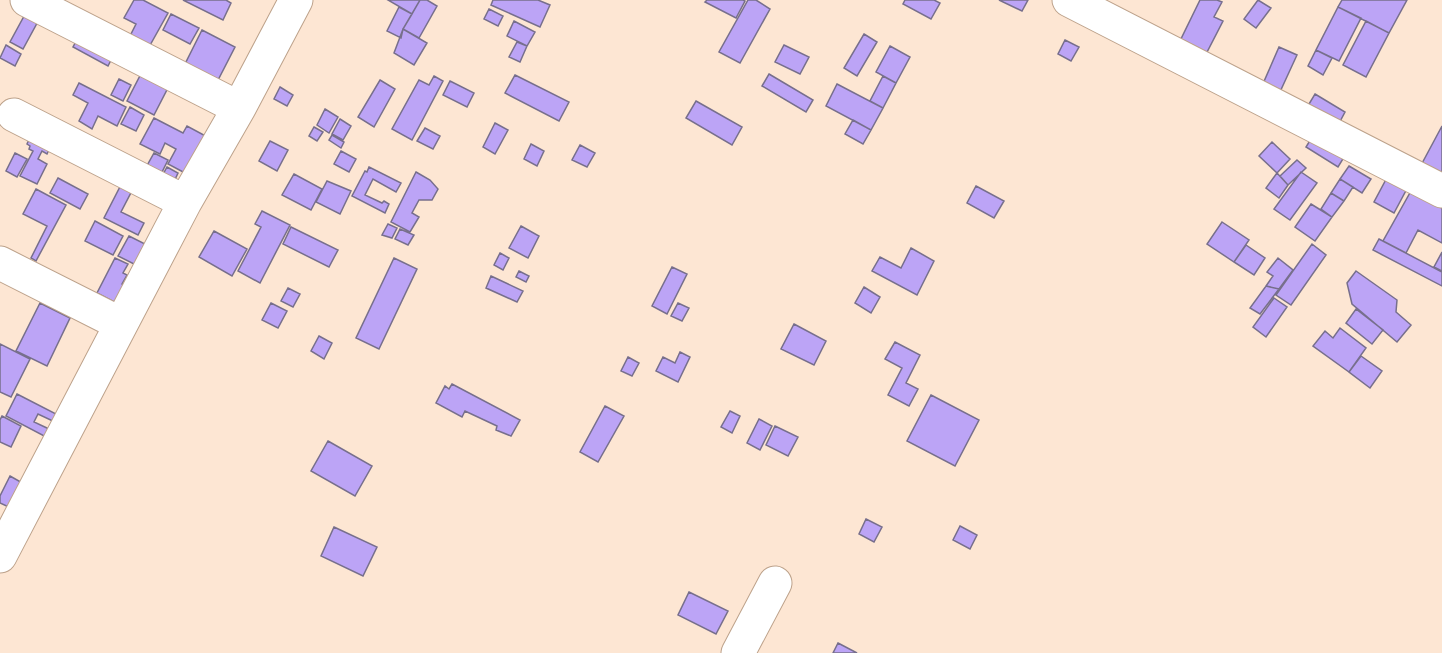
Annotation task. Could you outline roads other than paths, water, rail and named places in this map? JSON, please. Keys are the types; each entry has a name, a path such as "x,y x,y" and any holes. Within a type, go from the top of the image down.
{"street":[{"path":"27,0 239,108"},
{"path":"0,556 185,202 239,108 296,0"},
{"path":"1069,0 1442,191"},
{"path":"14,115 185,202"},
{"path":"0,263 121,324"},
{"path":"738,653 775,583"}]}
